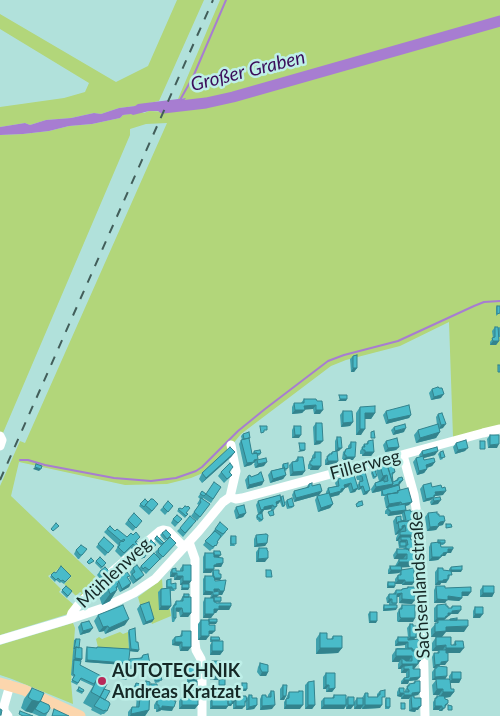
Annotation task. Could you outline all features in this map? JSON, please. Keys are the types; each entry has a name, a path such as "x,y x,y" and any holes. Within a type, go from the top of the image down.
{"main road":[{"path":"5,684 46,699 80,716"}],"street":[{"name":"Fillerweg","path":"230,497 242,498 500,429"},
{"path":"0,436 2,440 0,446"},
{"path":"230,497 236,471 231,445"},
{"name":"Sachsenlandstraße","path":"403,455 414,495 421,541 425,716"},
{"name":"Mühlenweg","path":"0,640 103,608 134,593 155,578 187,545 223,502 230,497"},
{"name":"Mühlenweg","path":"70,619 79,604 107,576 160,531 168,531 187,545"},
{"path":"187,545 196,559 195,642 202,666 202,716"},
{"path":"5,684 4,711 8,716"}],"green space":[{"path":"177,0 204,0 159,101 119,108 101,114 94,113 71,118 46,120 30,125 25,123 0,127 0,107 64,98 85,92 89,83 0,29 0,14 116,82 148,66"},
{"path":"220,0 500,0 500,426 453,437 449,322 400,346 346,360 331,366 241,434 227,451 203,473 191,478 167,484 125,485 19,462 11,496 100,581 80,600 78,597 82,593 80,592 76,596 64,584 71,577 60,567 52,575 48,576 61,589 59,592 74,605 68,614 0,635 0,486 20,441 25,443 167,123 146,124 130,129 130,135 0,440 0,135 49,131 69,126 92,124 141,112 169,112 185,98 178,99"},
{"path":"162,579 163,592 159,610 170,609 171,616 152,624 146,606 141,608 138,597"},
{"path":"73,623 75,628 71,682 73,704 0,675 0,645"},
{"path":"120,632 123,634 128,632 129,650 98,647 96,639 99,637 102,639"}],"shaded area":[{"path":"186,98 175,111 149,111 133,115 123,115 120,118 92,124 69,126 49,131 0,135 0,127 25,123 30,125 46,120 71,118 94,113 101,114 138,104"}],"building":[{"path":"497,306 500,306 500,313 497,314"},
{"path":"495,327 498,327 499,341 493,341 492,338 495,337"},
{"path":"357,355 357,368 353,368 353,356"},
{"path":"442,388 444,394 434,397 432,389"},
{"path":"339,395 347,395 347,399 340,399"},
{"path":"304,399 322,401 323,410 316,410 316,405 304,406 305,410 295,410 294,403 304,403"},
{"path":"409,405 411,415 388,420 386,411"},
{"path":"375,406 375,413 365,413 365,429 360,429 360,407"},
{"path":"343,411 352,411 353,422 343,423"},
{"path":"442,413 446,424 441,425 438,414"},
{"path":"316,423 322,423 323,441 316,441"},
{"path":"405,424 406,428 395,431 394,427"},
{"path":"438,424 440,432 420,438 418,430"},
{"path":"260,426 267,426 267,430 261,433"},
{"path":"294,426 301,426 301,435 295,435"},
{"path":"374,431 375,438 371,438 371,432"},
{"path":"249,432 250,438 244,439 243,434"},
{"path":"490,435 499,435 499,444 490,445"},
{"path":"337,437 341,437 342,448 338,448"},
{"path":"249,438 252,454 257,453 258,459 247,463 241,440"},
{"path":"397,438 399,447 388,448 386,441"},
{"path":"373,440 374,452 365,452 362,447 365,447 364,444 368,444 368,441"},
{"path":"466,440 468,448 458,450 456,443"},
{"path":"480,441 485,441 485,449 480,449"},
{"path":"351,442 356,442 355,457 346,457 344,455 346,449 351,448"},
{"path":"299,443 305,443 305,450 300,450"},
{"path":"230,447 235,452 206,478 202,473"},
{"path":"437,447 438,451 423,455 422,451"},
{"path":"260,450 261,453 257,454 254,451"},
{"path":"337,451 338,461 328,461 327,456"},
{"path":"443,451 445,457 441,458 440,452"},
{"path":"315,452 321,452 321,466 310,465 312,458 315,458"},
{"path":"423,456 424,460 434,458 435,462 426,465 427,469 419,471 416,458"},
{"path":"298,457 303,457 305,471 293,472 292,462 298,461"},
{"path":"266,458 267,462 258,464 257,460"},
{"path":"230,463 233,467 229,472 232,475 227,479 221,472"},
{"path":"288,463 288,468 285,469 283,464"},
{"path":"36,464 42,466 41,469 35,467"},
{"path":"387,464 393,484 376,487 375,483 384,480 384,482 388,481 387,475 383,476 380,466"},
{"path":"393,464 395,472 392,473 393,482 402,477 403,480 399,484 391,486 393,484 387,465"},
{"path":"284,468 286,475 273,479 271,471"},
{"path":"375,470 377,476 374,477 372,471"},
{"path":"261,472 264,481 249,485 248,476 250,475 251,477"},
{"path":"365,472 370,490 365,492 363,486 360,487 359,482 363,481 359,473"},
{"path":"354,475 358,488 353,490 351,483 344,485 345,488 341,489 341,491 330,494 328,488 339,486 338,479"},
{"path":"214,482 221,487 213,499 206,494"},
{"path":"312,483 312,486 320,484 322,491 296,498 294,491 309,487 309,484"},
{"path":"431,483 432,487 441,485 442,488 445,487 446,491 435,492 436,495 434,497 426,499 423,485"},
{"path":"399,485 400,490 398,492 383,495 382,490"},
{"path":"408,488 412,502 389,504 387,494 398,493 400,490"},
{"path":"329,493 333,504 321,508 317,496"},
{"path":"280,495 281,500 276,502 277,506 264,507 261,510 258,501"},
{"path":"283,496 285,505 283,506 281,497"},
{"path":"440,497 441,500 434,501 433,498"},
{"path":"201,498 210,504 200,517 194,512 201,502"},
{"path":"292,498 294,506 289,507 287,500"},
{"path":"145,499 148,502 144,507 140,504"},
{"path":"151,499 158,504 152,511 145,505"},
{"path":"168,501 173,506 168,512 163,507"},
{"path":"362,501 363,505 357,507 356,504"},
{"path":"405,504 406,510 390,512 388,510 388,507"},
{"path":"244,505 246,513 239,515 236,507"},
{"path":"185,506 190,508 186,516 178,509 182,509"},
{"path":"273,510 274,515 270,516 268,512"},
{"path":"410,510 411,512 413,511 414,519 398,522 397,524 396,517 401,516 401,521 406,520 404,511"},
{"path":"437,512 439,516 444,516 445,521 440,522 439,526 430,527 428,513"},
{"path":"134,513 142,521 136,528 128,520"},
{"path":"262,513 263,519 260,520 257,515"},
{"path":"177,515 182,519 178,523 173,519"},
{"path":"190,516 196,521 185,533 180,528"},
{"path":"409,521 409,524 416,523 417,532 413,532 413,535 400,535 400,532 406,531 405,525 402,526 402,529 399,529 398,522"},
{"path":"220,522 228,529 223,534 215,529"},
{"path":"56,523 59,526 53,531 51,529"},
{"path":"446,524 451,524 452,527 446,528"},
{"path":"110,526 127,537 131,533 133,535 136,532 140,537 135,542 138,545 137,547 133,544 124,553 118,547 119,543 125,540 121,541 107,529"},
{"path":"166,530 171,535 167,539 162,533"},
{"path":"215,531 221,536 216,546 213,547 205,541"},
{"path":"256,535 268,535 267,543 257,544"},
{"path":"157,536 164,543 162,544 155,538"},
{"path":"231,536 236,536 236,544 231,544"},
{"path":"104,537 114,546 108,553 98,544"},
{"path":"170,537 176,543 163,557 158,552 158,549"},
{"path":"401,537 410,537 411,540 416,539 417,547 406,549 406,545 408,545 407,540 401,540"},
{"path":"151,540 156,545 149,551 146,548"},
{"path":"438,540 445,540 445,543 438,543"},
{"path":"400,542 406,542 406,546 400,546"},
{"path":"440,542 441,547 453,547 453,549 448,549 448,552 443,553 441,557 432,557 431,543"},
{"path":"81,545 87,549 80,555 76,550"},
{"path":"259,548 267,548 268,558 258,559"},
{"path":"141,549 146,555 144,558 138,552"},
{"path":"397,549 419,551 419,559 414,559 414,562 399,562 399,559 407,559 407,554 397,554"},
{"path":"214,551 220,551 221,555 214,555"},
{"path":"154,553 160,559 149,570 145,567 143,569 141,566"},
{"path":"205,553 214,553 214,557 223,558 223,563 214,565 214,569 205,569"},
{"path":"100,557 106,563 102,567 96,561"},
{"path":"132,557 136,562 132,565 128,560"},
{"path":"91,558 94,561 89,564 87,562"},
{"path":"137,565 144,575 136,580 132,574 135,572 133,568"},
{"path":"183,565 191,565 191,581 183,581 183,576 177,576 177,573 172,573 172,569 176,568 176,571 183,571"},
{"path":"61,566 71,576 65,582 58,578 56,580 51,575 54,572 56,573"},
{"path":"390,566 401,566 402,570 391,570"},
{"path":"462,566 462,570 451,570 451,567"},
{"path":"105,567 109,571 103,577 100,571"},
{"path":"414,568 414,582 398,580 401,570"},
{"path":"438,568 451,571 452,575 448,575 448,579 438,581"},
{"path":"213,570 219,570 221,578 214,578"},
{"path":"266,570 271,570 272,577 266,577"},
{"path":"127,572 130,576 127,577 131,583 122,589 117,579"},
{"path":"205,576 214,576 215,581 226,580 224,591 214,589 214,592 219,591 219,595 213,595 213,592 205,591"},
{"path":"110,578 112,580 104,585 102,583"},
{"path":"115,579 119,582 116,587 117,590 110,594 106,583"},
{"path":"171,579 171,584 176,583 176,589 167,587 167,580"},
{"path":"388,582 395,582 395,586 388,586"},
{"path":"182,584 189,584 189,588 182,588"},
{"path":"66,586 72,591 68,596 62,590"},
{"path":"436,586 445,586 445,588 471,587 471,592 462,592 462,598 448,596 448,600 437,599"},
{"path":"483,586 494,586 494,593 483,593"},
{"path":"415,587 415,600 402,599 402,593 397,594 397,603 392,603 392,599 389,599 389,594 396,594 396,590"},
{"path":"170,588 171,606 161,606 161,589"},
{"path":"183,597 191,597 191,613 183,613 182,608 176,608 176,618 174,618 174,605 176,605 176,601 183,601"},
{"path":"214,597 221,597 221,601 214,601"},
{"path":"205,598 214,598 216,603 231,603 231,606 219,606 219,609 214,609 214,614 205,614"},
{"path":"149,602 154,619 146,622 140,605"},
{"path":"446,604 448,608 461,606 461,610 448,613 448,616 445,618 437,618 437,605"},
{"path":"123,605 129,619 109,628 108,626 103,627 98,615"},
{"path":"384,605 397,605 397,608 384,609"},
{"path":"402,605 415,605 415,618 400,617 399,609 402,609"},
{"path":"475,607 483,607 483,614 475,614"},
{"path":"370,612 377,612 377,621 370,621"},
{"path":"209,619 217,619 217,622 209,622"},
{"path":"201,620 209,620 209,625 215,625 215,631 209,631 209,636 201,636"},
{"path":"438,620 468,620 468,626 446,627 446,631 435,632 435,623 438,623"},
{"path":"89,621 93,628 83,631 81,623"},
{"path":"410,624 419,626 419,634 416,634 416,637 410,637"},
{"path":"135,628 136,642 138,642 139,650 131,649 129,630"},
{"path":"182,631 191,631 191,647 182,647 182,642 175,642 175,637 182,636"},
{"path":"320,633 327,633 327,639 333,639 333,636 342,636 342,648 320,648"},
{"path":"211,637 219,637 220,640 211,640"},
{"path":"398,637 408,637 408,640 419,639 418,650 408,648 408,642 398,642"},
{"path":"436,637 451,637 451,645 456,645 455,641 463,641 464,648 446,648 446,645 436,646"},
{"path":"76,639 80,639 79,648 76,647 74,649"},
{"path":"212,641 223,641 223,651 212,651"},
{"path":"76,647 82,648 82,659 75,658"},
{"path":"87,647 130,649 127,678 122,678 125,663 87,660"},
{"path":"396,649 412,649 415,652 421,652 421,660 418,660 418,664 402,664 402,658 406,661 412,661 412,656 396,656"},
{"path":"439,650 446,650 448,661 435,665 434,653 439,653"},
{"path":"148,654 150,664 129,666 130,659 142,658 143,655"},
{"path":"74,660 81,661 80,665 105,678 103,682 97,679 94,684 81,678 78,683 72,680 75,675 73,674"},
{"path":"212,661 221,661 221,665 233,666 233,669 229,669 229,673 221,673 221,677 212,676"},
{"path":"190,662 198,662 198,678 190,678 190,674 184,673 184,667 190,667"},
{"path":"260,663 268,665 268,672 262,672"},
{"path":"413,665 413,669 420,669 420,677 404,680 404,678 409,677 409,669 404,669 404,666"},
{"path":"437,666 447,667 447,676 435,677 435,668"},
{"path":"452,672 461,672 461,679 452,679"},
{"path":"326,673 335,673 335,688 329,689 329,685 326,685"},
{"path":"160,674 162,680 156,681 154,675"},
{"path":"97,679 107,684 100,697 91,692"},
{"path":"225,679 225,685 219,685 219,680"},
{"path":"436,679 449,679 451,689 454,689 454,692 443,692 443,689 437,689"},
{"path":"146,681 150,682 149,710 131,714 132,707 139,707 141,689 135,688 136,683 146,685"},
{"path":"189,681 197,681 197,689 190,689"},
{"path":"314,681 315,705 308,705 308,682"},
{"path":"415,681 420,681 420,692 412,693 412,695 400,693 399,688 404,688 404,692 409,692 407,686 415,683"},
{"path":"190,683 192,695 198,697 198,705 182,705 182,697 187,695 186,684"},
{"path":"242,683 247,683 247,689 242,689"},
{"path":"151,684 157,684 158,696 151,696"},
{"path":"283,685 287,685 286,696 283,696"},
{"path":"32,688 44,693 40,702 28,697"},
{"path":"104,689 110,691 105,700 100,697"},
{"path":"213,690 219,690 219,695 213,695"},
{"path":"385,690 385,697 382,697 382,705 365,705 365,693 368,693 368,697 378,697 380,691"},
{"path":"234,691 237,691 237,696 246,696 245,706 236,706"},
{"path":"271,691 274,691 275,705 262,706 262,695 271,697"},
{"path":"303,691 303,705 286,705 289,692"},
{"path":"249,695 252,695 252,698 257,698 257,705 249,707"},
{"path":"334,695 346,695 346,705 324,705 324,698 334,698"},
{"path":"225,696 225,698 228,698 228,706 212,706 212,698"},
{"path":"411,696 421,698 421,706 412,708"},
{"path":"437,696 444,696 448,700 445,708 435,706 435,698"},
{"path":"100,697 110,704 107,711 94,706"},
{"path":"174,697 174,701 176,701 174,707 162,706 162,708 159,708 159,705 157,705 158,698"},
{"path":"348,697 354,697 354,705 348,705"},
{"path":"228,698 232,698 232,704 228,704"},
{"path":"357,698 363,698 363,705 357,705"},
{"path":"386,698 390,698 390,707 386,707"},
{"path":"40,701 49,705 50,708 44,714 35,709"},
{"path":"401,703 405,703 405,709 401,709"},
{"path":"448,705 452,706 452,710 448,710"},
{"path":"54,709 69,716 52,716"},
{"path":"20,711 33,716 23,716 19,714"}],"waterway":[{"path":"180,100 193,77 226,0"},
{"name":"Großer Graben","path":"163,108 206,103 233,97 500,21"},
{"path":"20,460 28,460 114,478 151,481 176,478 202,467 238,431 328,361 398,341 484,302 500,301"}],"railway":[{"path":"0,480 213,0"}],"place":[{"name":"AUTOTECHNIK Andreas Kratzat","path":"102,681"}]}
